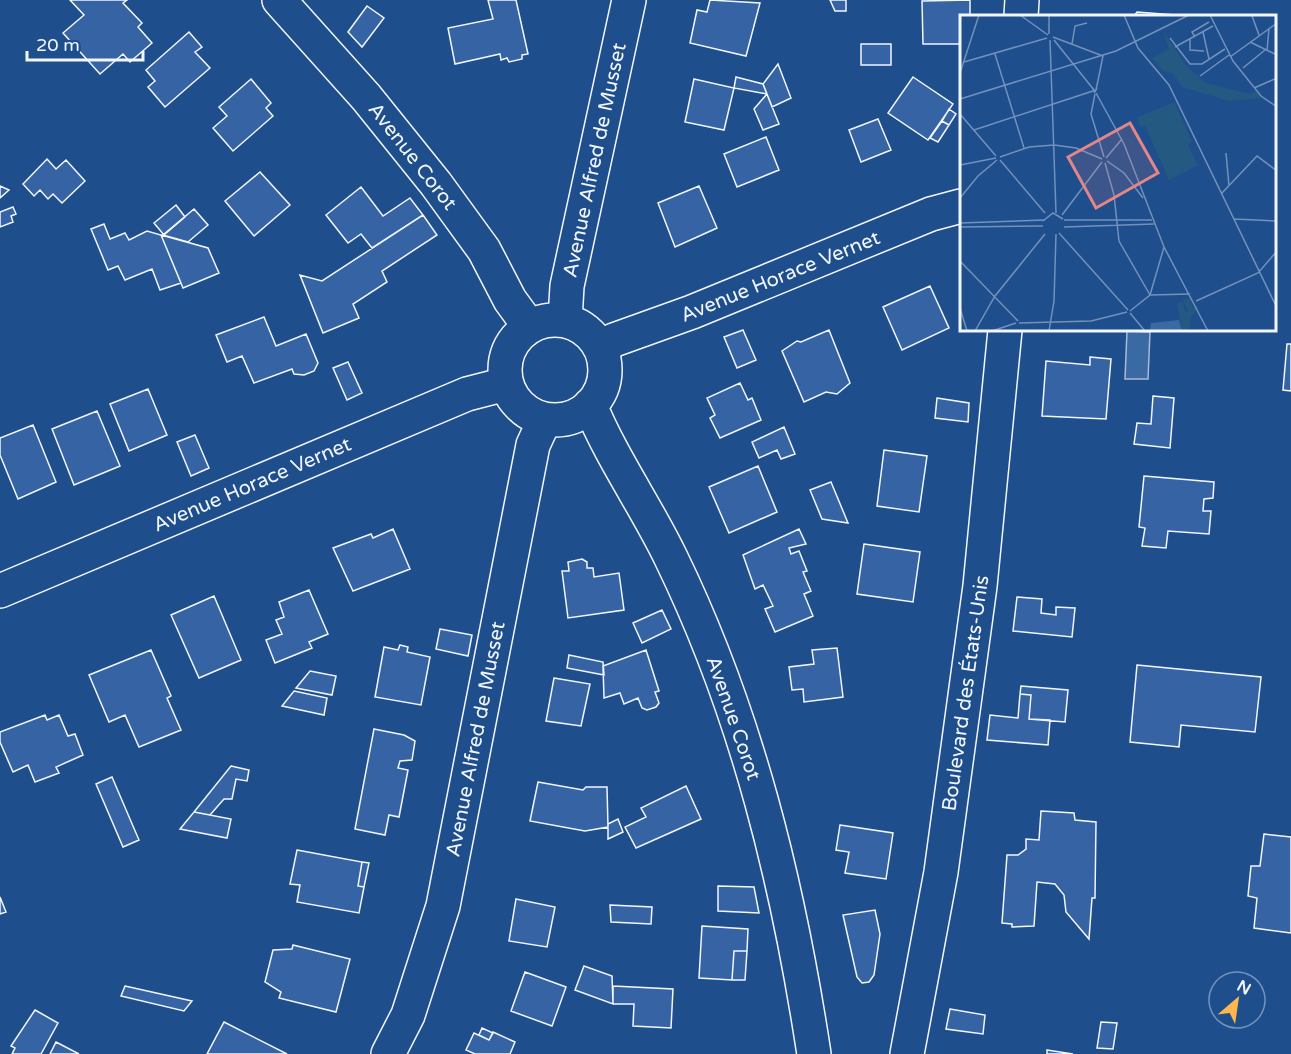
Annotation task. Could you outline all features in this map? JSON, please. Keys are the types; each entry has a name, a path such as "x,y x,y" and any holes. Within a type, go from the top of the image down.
{"street":[{"name":"Avenue Corot","path":"279,0 366,97 436,184 484,250 510,300 529,326"},
{"name":"Avenue Alfred de Musset","path":"565,320 567,286 629,0"},
{"path":"1021,15 1022,0"},
{"name":"Avenue Horace Vernet","path":"601,349 614,340 692,312 931,214 960,206"},
{"path":"553,319 565,320 579,326 592,336 601,349 605,378 600,393 591,405 577,415 562,419 545,419 521,407 506,384 504,367 508,351 516,337 529,326 553,319"},
{"name":"Boulevard des États-Unis","path":"907,1054 941,872 978,598 1005,332"},
{"name":"Avenue Horace Vernet","path":"0,591 467,394 506,384"},
{"name":"Avenue Corot","path":"591,405 603,437 671,557 714,658 750,755 820,1054"},
{"name":"Avenue Alfred de Musset","path":"388,1054 408,1015 443,906 533,445 545,419"}],"water":[{"path":"1127,332 1150,332 1148,379 1125,379"}],"building":[{"path":"70,0 127,0 123,3 142,23 138,27 152,43 130,62 123,54 100,74 63,33 84,15"},
{"path":"488,0 516,0 528,54 522,55 522,59 509,62 507,58 501,60 500,54 455,64 448,28 493,19"},
{"path":"710,0 760,3 746,56 690,43 697,10 707,12"},
{"path":"830,0 846,0 846,11 835,11"},
{"path":"970,0 970,15 960,15 960,44 923,44 922,1"},
{"path":"367,6 384,18 362,47 348,32"},
{"path":"1137,12 1175,15 1135,15"},
{"path":"189,32 202,47 195,52 210,68 165,107 148,87 155,81 146,70"},
{"path":"861,44 891,44 891,65 861,65"},
{"path":"778,64 791,98 772,107 763,84"},
{"path":"736,77 763,84 767,94 734,88"},
{"path":"913,77 953,104 928,140 888,113"},
{"path":"251,79 271,103 266,108 273,116 233,151 213,128 227,116 219,107"},
{"path":"694,79 734,88 724,130 685,122"},
{"path":"767,94 779,124 763,130 754,109"},
{"path":"949,109 956,114 949,125 942,121"},
{"path":"878,119 891,150 861,162 849,130"},
{"path":"942,121 949,125 938,142 930,138"},
{"path":"766,137 779,170 737,187 724,154"},
{"path":"47,159 56,169 66,160 85,181 62,203 53,194 48,199 40,190 34,196 23,184"},
{"path":"260,172 290,205 254,236 225,201"},
{"path":"0,186 9,190 0,198"},
{"path":"699,186 717,228 675,247 658,203"},
{"path":"361,187 383,216 410,198 423,215 372,248 361,234 348,243 326,215"},
{"path":"176,205 185,217 164,235 154,223"},
{"path":"13,207 16,214 11,216 13,222 0,227 0,212"},
{"path":"194,209 208,225 188,242 163,235"},
{"path":"423,215 437,235 382,271 387,282 353,304 359,318 323,333 300,275 322,281"},
{"path":"104,224 110,239 125,233 129,240 147,231 161,235 181,283 160,290 152,269 125,280 118,266 108,270 91,229"},
{"path":"161,235 208,248 219,273 183,288"},
{"path":"930,286 949,328 902,350 883,307"},
{"path":"264,317 276,346 306,334 318,363 314,371 304,375 294,374 292,369 254,383 242,356 227,362 216,335"},
{"path":"743,330 756,360 737,368 724,337"},
{"path":"829,330 850,383 837,394 826,392 804,402 782,351 797,341 801,342"},
{"path":"1287,344 1291,344 1291,391 1283,390"},
{"path":"1090,357 1111,359 1106,419 1042,416 1046,361 1090,365"},
{"path":"348,362 362,393 347,400 333,368"},
{"path":"740,383 748,400 752,398 761,420 720,438 710,418 715,415 707,398"},
{"path":"148,389 167,435 129,451 110,404"},
{"path":"1153,396 1174,398 1170,448 1134,444 1137,423 1151,424"},
{"path":"937,398 969,403 968,422 935,418"},
{"path":"97,411 120,466 74,485 52,429"},
{"path":"33,425 56,482 18,499 0,455 0,438"},
{"path":"784,427 795,454 781,459 777,450 759,458 752,442"},
{"path":"195,435 209,468 191,476 177,442"},
{"path":"884,450 927,456 919,512 877,506"},
{"path":"758,466 777,512 729,533 709,487"},
{"path":"1144,476 1214,482 1213,498 1204,499 1203,511 1211,511 1209,534 1168,531 1166,548 1142,546 1145,528 1139,527"},
{"path":"831,482 848,523 822,519 810,490"},
{"path":"393,529 410,569 353,591 333,548 371,534 373,538"},
{"path":"799,529 806,544 789,548 791,554 799,551 807,571 803,572 811,591 804,594 813,616 775,632 765,609 773,606 763,585 755,589 743,555"},
{"path":"864,544 920,552 913,602 857,594"},
{"path":"582,559 587,562 587,568 593,568 594,577 619,573 624,610 568,618 562,571 569,571 568,562"},
{"path":"309,590 328,634 309,642 312,648 275,663 266,640 282,634 276,620 284,617 279,602"},
{"path":"214,596 241,660 199,678 171,615"},
{"path":"1017,597 1042,599 1041,613 1056,615 1056,607 1075,608 1072,637 1013,631"},
{"path":"662,610 671,629 642,643 633,623"},
{"path":"440,629 472,635 468,656 436,649"},
{"path":"400,645 408,647 407,652 430,657 421,705 375,697 384,647 398,650"},
{"path":"837,648 843,697 804,702 803,689 792,690 789,667 814,664 812,650"},
{"path":"151,650 171,696 167,698 181,730 139,747 125,715 109,722 89,675"},
{"path":"646,650 659,691 655,692 659,703 656,707 647,710 642,708 638,698 624,704 620,693 604,698 603,666"},
{"path":"569,655 603,662 604,675 567,668"},
{"path":"1137,665 1261,677 1255,732 1181,725 1179,747 1130,742"},
{"path":"310,671 336,676 332,695 296,688"},
{"path":"554,678 590,684 581,726 546,721"},
{"path":"1021,686 1068,690 1065,722 1029,719 1031,695 1020,694"},
{"path":"294,691 327,698 324,715 282,706"},
{"path":"1020,694 1031,695 1029,719 1050,720 1048,745 987,740 990,715 1018,718"},
{"path":"45,715 47,720 59,715 68,736 75,734 83,755 56,767 59,773 35,782 28,765 13,772 0,742 0,732"},
{"path":"374,729 404,735 415,741 412,760 400,761 398,768 408,770 399,817 389,815 385,835 355,829"},
{"path":"231,766 249,770 247,781 236,779 232,799 224,799 210,815 194,812"},
{"path":"112,777 139,840 123,847 96,784"},
{"path":"538,782 583,790 586,787 607,787 608,827 585,831 530,821"},
{"path":"686,786 701,819 636,848 625,827 646,817 641,808"},
{"path":"1041,811 1074,813 1075,820 1096,822 1095,898 1092,898 1089,939 1066,912 1064,895 1055,884 1037,882 1034,926 1012,927 1012,924 1002,923 1007,855 1018,855 1026,849 1026,839 1039,840"},
{"path":"194,812 231,819 227,838 180,829"},
{"path":"618,819 623,832 608,839 608,824"},
{"path":"840,825 893,833 886,879 845,873 849,852 836,850"},
{"path":"1264,834 1291,837 1291,933 1254,928 1257,898 1248,896 1251,866 1260,866"},
{"path":"297,850 362,862 358,886 364,887 359,913 297,902 300,885 290,884"},
{"path":"362,862 369,863 364,887 358,886"},
{"path":"718,886 754,887 759,913 718,911"},
{"path":"0,897 6,912 0,914"},
{"path":"516,899 555,907 547,947 509,941"},
{"path":"610,905 652,907 651,924 611,922"},
{"path":"875,910 880,934 874,975 869,982 862,983 857,977 843,915"},
{"path":"702,926 748,929 747,951 734,951 732,980 699,978"},
{"path":"293,945 350,959 336,1012 279,998 281,992 265,982 273,950 292,949"},
{"path":"734,951 747,951 745,980 732,980"},
{"path":"584,966 612,976 613,1004 575,990"},
{"path":"525,972 566,987 552,1026 511,1011"},
{"path":"125,986 192,1001 184,1011 121,996"},
{"path":"613,986 673,989 671,1028 633,1026 634,1004 613,1004"},
{"path":"950,1009 985,1015 983,1034 946,1029"},
{"path":"35,1010 58,1023 41,1054 12,1054 15,1048 11,1046"},
{"path":"224,1022 287,1054 207,1054"},
{"path":"1101,1022 1117,1023 1113,1049 1097,1048"},
{"path":"482,1028 493,1033 489,1040 479,1035"},
{"path":"493,1032 515,1042 510,1054 475,1054 466,1050 474,1033 489,1040"},
{"path":"56,1042 79,1054 50,1054"},
{"path":"1047,1050 1073,1054 1047,1054"}]}
